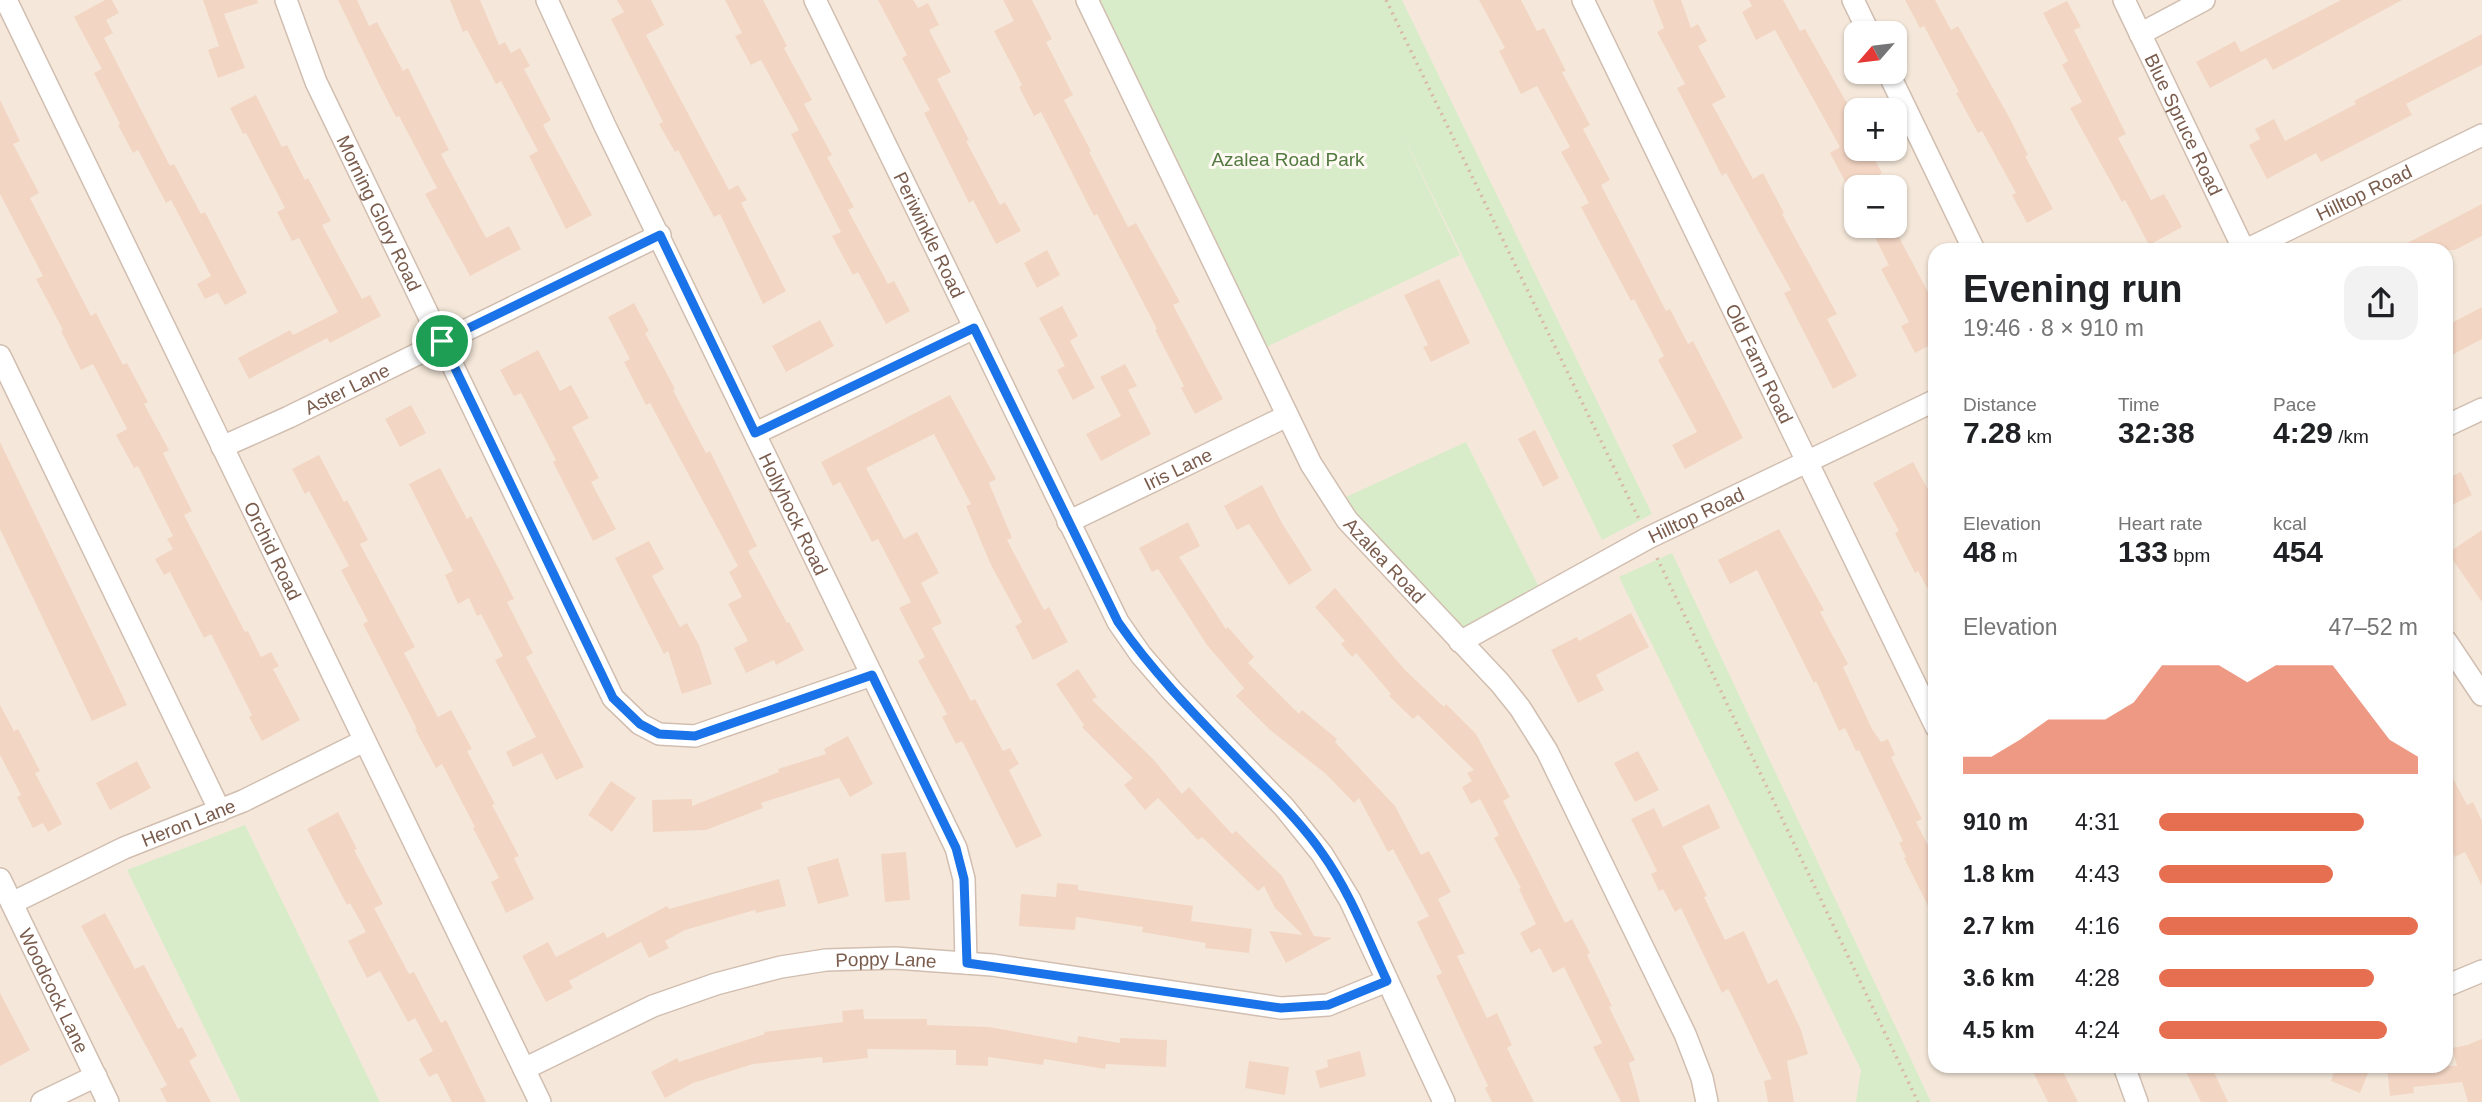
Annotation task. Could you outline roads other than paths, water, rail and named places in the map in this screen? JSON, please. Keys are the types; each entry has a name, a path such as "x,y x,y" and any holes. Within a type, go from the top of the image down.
{"street":[{"name":"Orchid Road","path":"6,0 540,1102"},
{"name":"Morning Glory Road","path":"286,0 316,82 613,698 640,724 659,734 695,736 872,675"},
{"name":"Hollyhock Road","path":"547,0 605,126 956,848 964,879 967,963"},
{"name":"Periwinkle Road","path":"815,0 1118,622 1141,655 1172,691 1284,807 1322,853 1350,900 1444,1102"},
{"name":"Azalea Road","path":"1087,0 1311,464 1347,520 1500,683 1520,708 1547,751 1685,1034 1702,1078 1707,1102"},
{"name":"Old Farm Road","path":"1583,0 1928,711"},
{"path":"1853,0 1863,21"},
{"name":"Blue Spruce Road","path":"2124,0 2242,243"},
{"path":"2140,34 2204,0"},
{"path":"1894,84 1971,243"},
{"name":"Hilltop Road","path":"2259,243 2482,135"},
{"name":"Aster Lane","path":"222,447 289,417 660,235"},
{"path":"755,433 974,328"},
{"path":"0,356 220,811"},
{"name":"Hilltop Road","path":"1460,642 1648,538 1928,404"},
{"path":"2453,423 2482,409"},
{"name":"Iris Lane","path":"1068,523 1287,416"},
{"path":"2453,652 2482,695"},
{"name":"Heron Lane","path":"12,903 124,848 220,811 364,741"},
{"name":"Woodcock Lane","path":"0,879 108,1102"},
{"name":"Poppy Lane","path":"524,1069 653,1006 716,984 781,967 826,960 895,958 967,963 1281,1008 1328,1005 1387,981"},
{"path":"2453,983 2482,971"},
{"path":"2127,1073 2137,1102"},
{"path":"43,1102 96,1076"}],"park label":[{"name":"Azalea Road Park","path":"1288,159"}]}
